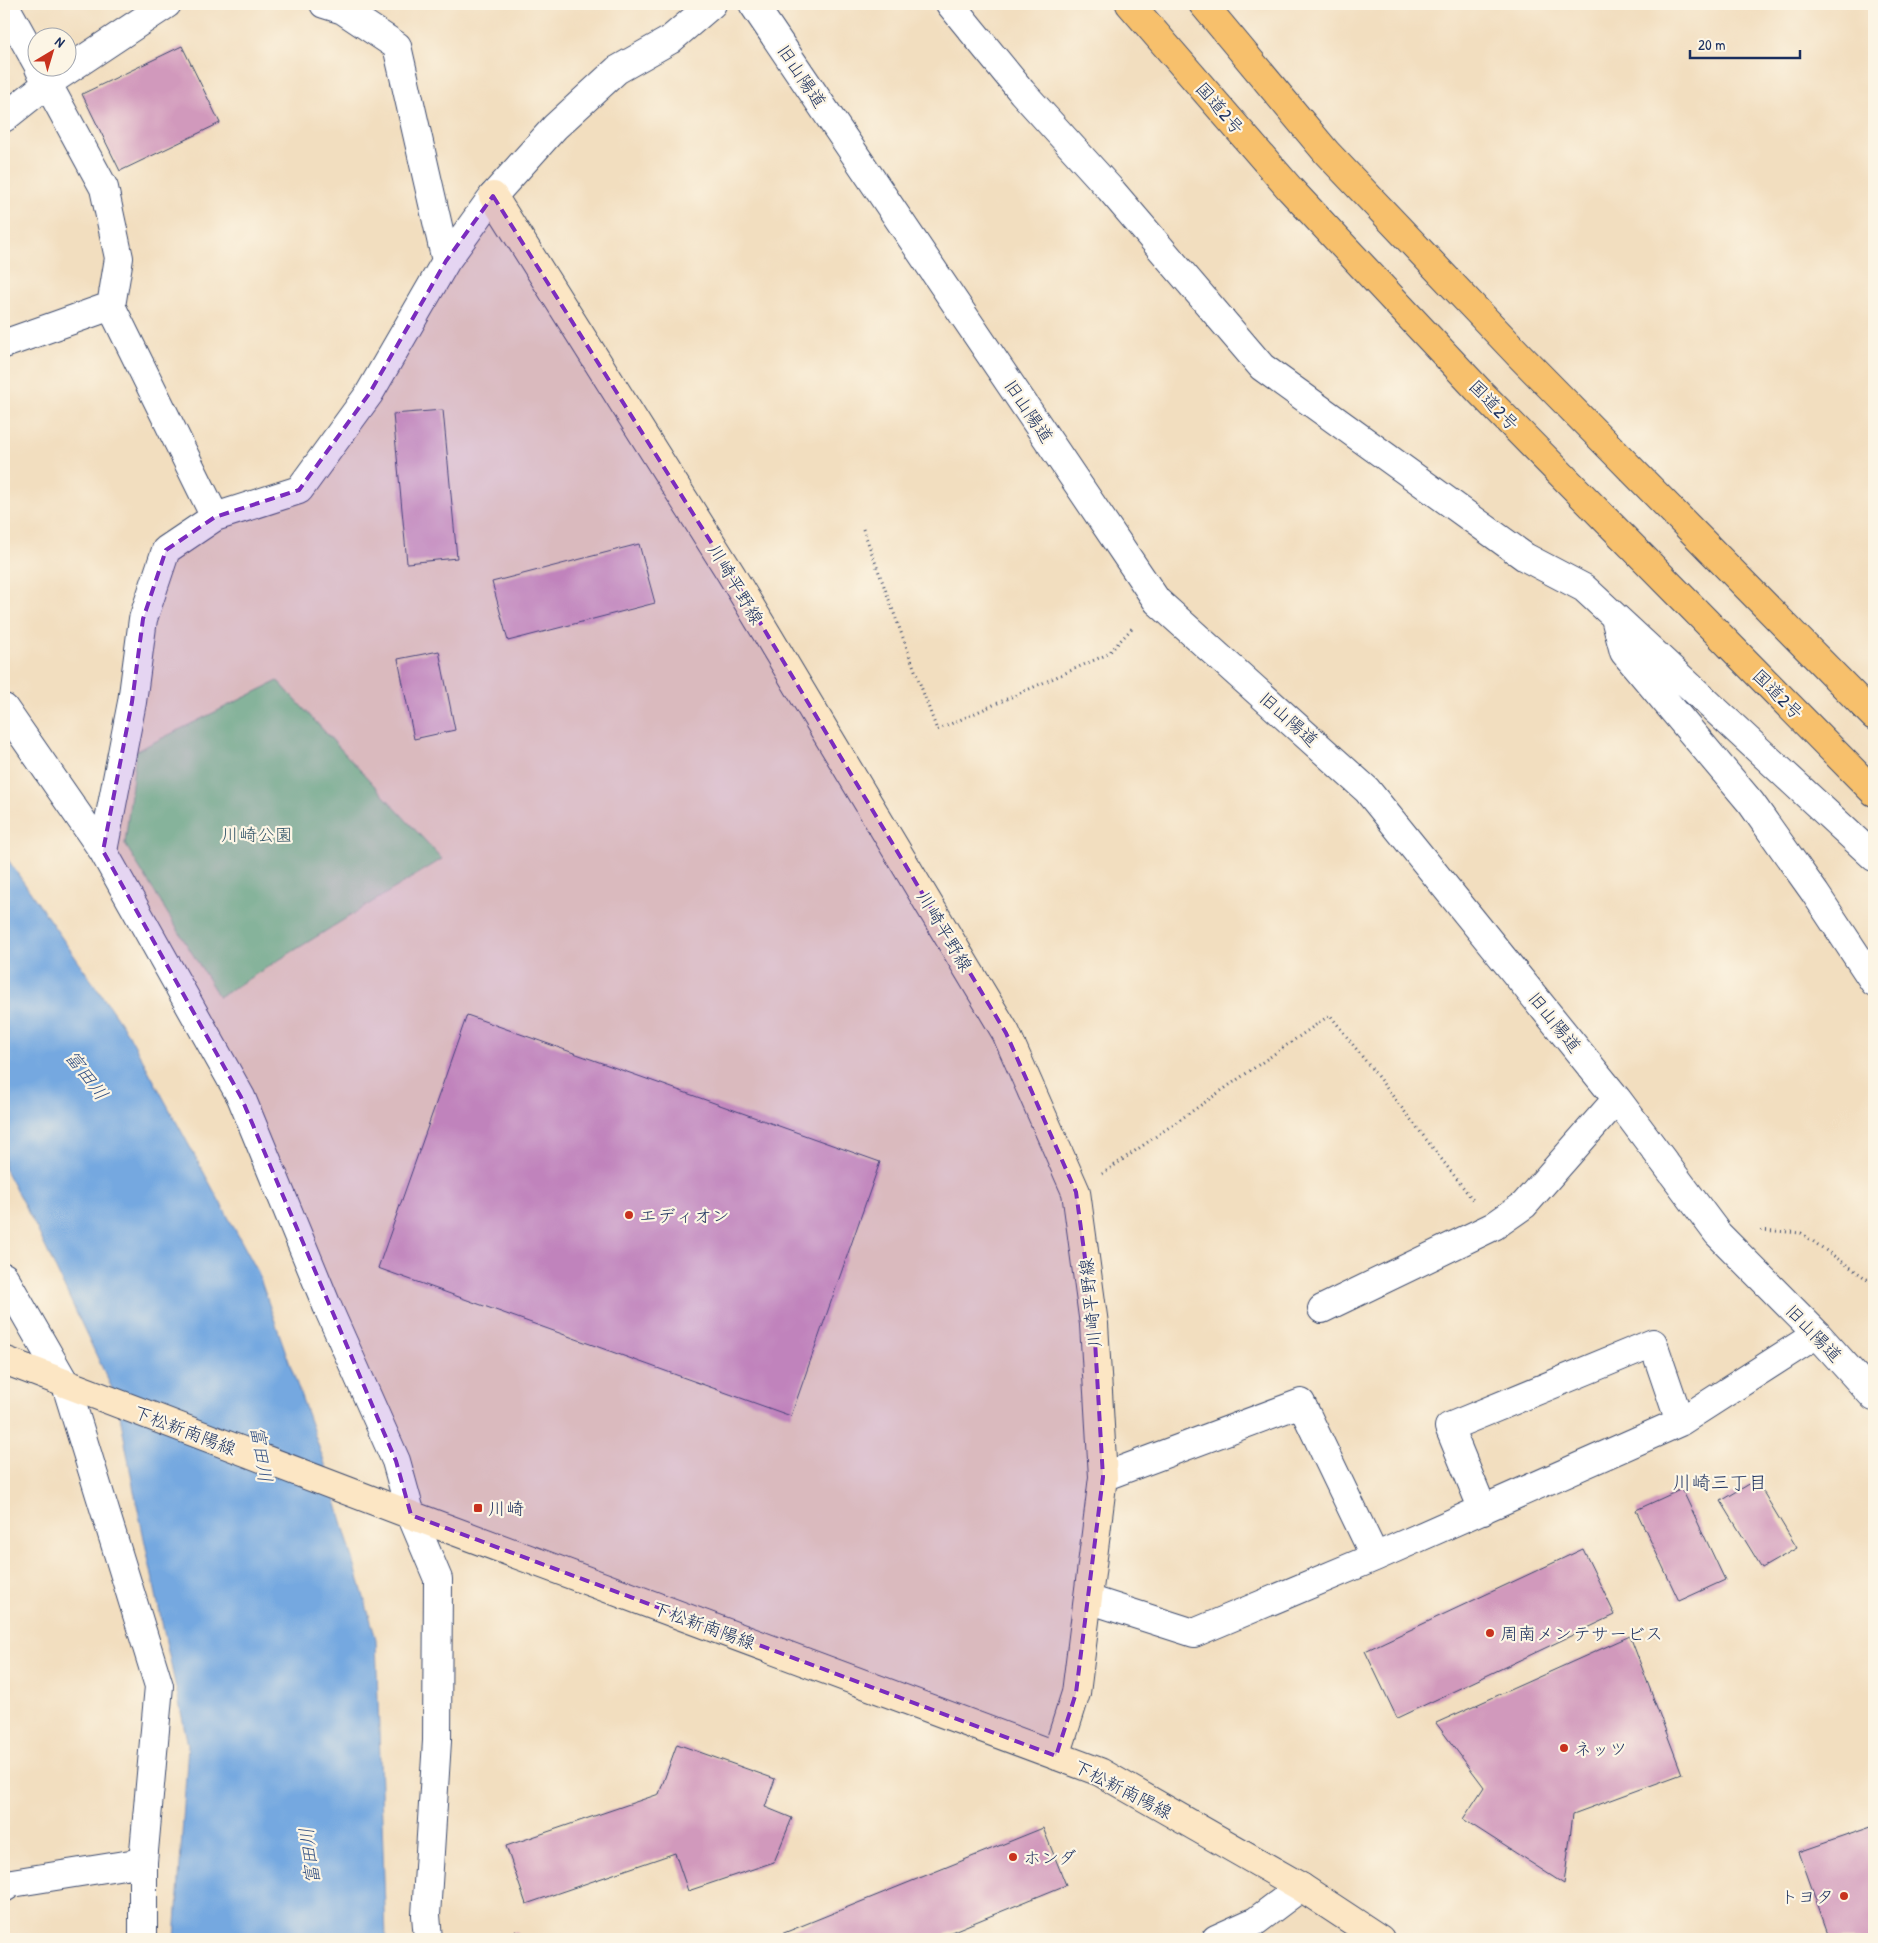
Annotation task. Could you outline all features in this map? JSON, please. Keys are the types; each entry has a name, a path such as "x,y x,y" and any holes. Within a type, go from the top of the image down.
{"highway":[{"name":"国道2号","path":"1130,4 1290,189 1469,380 1874,792"},
{"path":"1203,4 1327,153 1527,363 1874,716"}],"street":[{"path":"4,4 28,47"},
{"path":"78,52 166,4"},
{"path":"324,4 343,10 397,46 446,261"},
{"path":"103,851 132,702 143,619 166,550 215,517 299,490 369,394 446,261 493,196 555,127 617,70 670,40 712,4"},
{"name":"旧山陽道","path":"753,4 1158,600 1367,790 1617,1099 1718,1234 1817,1334 1874,1397"},
{"path":"950,4 1022,92 1110,189 1262,367 1525,557 1584,588 1874,857"},
{"path":"4,118 37,78"},
{"path":"45,78 104,188 119,258 111,306 215,517"},
{"name":"川崎平野線","path":"493,196 730,574 1006,1033 1076,1192 1094,1324 1103,1477 1076,1693 1056,1756"},
{"path":"4,344 111,306"},
{"path":"1615,618 1624,652 1751,804 1815,893 1874,982"},
{"path":"4,708 103,851 241,1097 327,1306 396,1461 410,1515 438,1579 437,1742 426,1914 428,1939"},
{"path":"1322,1309 1494,1226 1524,1205 1617,1099"},
{"path":"4,1277 66,1385 159,1686 143,1862 143,1939"},
{"path":"1088,1599 1194,1633 1375,1557 1680,1422 1817,1334"},
{"path":"1483,1510 1449,1427 1653,1343 1680,1422"},
{"name":"下松新南陽線","path":"4,1360 380,1504 1100,1772 1301,1887 1380,1939"},
{"path":"1103,1477 1301,1403 1375,1557"},
{"path":"4,1888 12,1883 143,1862"},
{"path":"1216,1939 1256,1921 1301,1887"}],"path":[{"path":"863,529 937,730 1108,654 1158,600"},
{"path":"1076,1192 1330,1015 1494,1226"},
{"path":"1718,1234 1732,1228 1801,1233 1874,1284"}],"highlighted area":[{"path":"493,196 731,574 1006,1033 1076,1192 1094,1324 1103,1477 1076,1693 1056,1756 411,1515 396,1461 241,1097 103,851 132,702 143,619 166,550 215,517 299,490 369,394 446,261"}],"green space":[{"name":"川崎公園","path":"278,681 442,859 219,997 125,844 136,751"}],"water":[{"name":"富田川","path":"4,854 129,1035 257,1270 328,1473 376,1639 386,1939 175,1939 188,1745 134,1491 117,1399 36,1227 4,1168"}],"building":[{"path":"182,46 220,123 120,171 82,94"},
{"path":"443,410 457,558 407,563 393,414"},
{"path":"639,544 655,603 508,641 492,582"},
{"path":"439,651 455,730 414,739 398,659"},
{"name":"エディオン","path":"467,1015 880,1162 791,1416 378,1268"},
{"path":"1756,1480 1797,1548 1762,1568 1721,1501"},
{"path":"1682,1489 1725,1580 1679,1601 1636,1510"},
{"name":"周南メンテサービス","path":"1583,1549 1615,1615 1397,1718 1365,1651"},
{"name":"ネッツ","path":"1630,1636 1682,1774 1573,1814 1564,1884 1463,1819 1484,1787 1436,1723"},
{"path":"677,1744 775,1779 765,1807 792,1818 774,1862 688,1891 675,1853 526,1904 506,1846 659,1794"},
{"name":"トヨタ","path":"1874,1826 1874,1939 1830,1939 1799,1852"},
{"name":"ホンダ","path":"1043,1828 1066,1885 934,1939 769,1939"},
{"path":"516,1931 519,1939 497,1939"}],"place":[{"name":"エディオン","path":"629,1215"},
{"name":"川崎","path":"478,1508"},
{"name":"周南メンテサービス","path":"1490,1633"},
{"name":"ネッツ","path":"1564,1748"},
{"name":"ホンダ","path":"1013,1857"},
{"name":"トヨタ","path":"1844,1896"}],"district":[{"name":"川崎三丁目","path":"1720,1482"}]}
